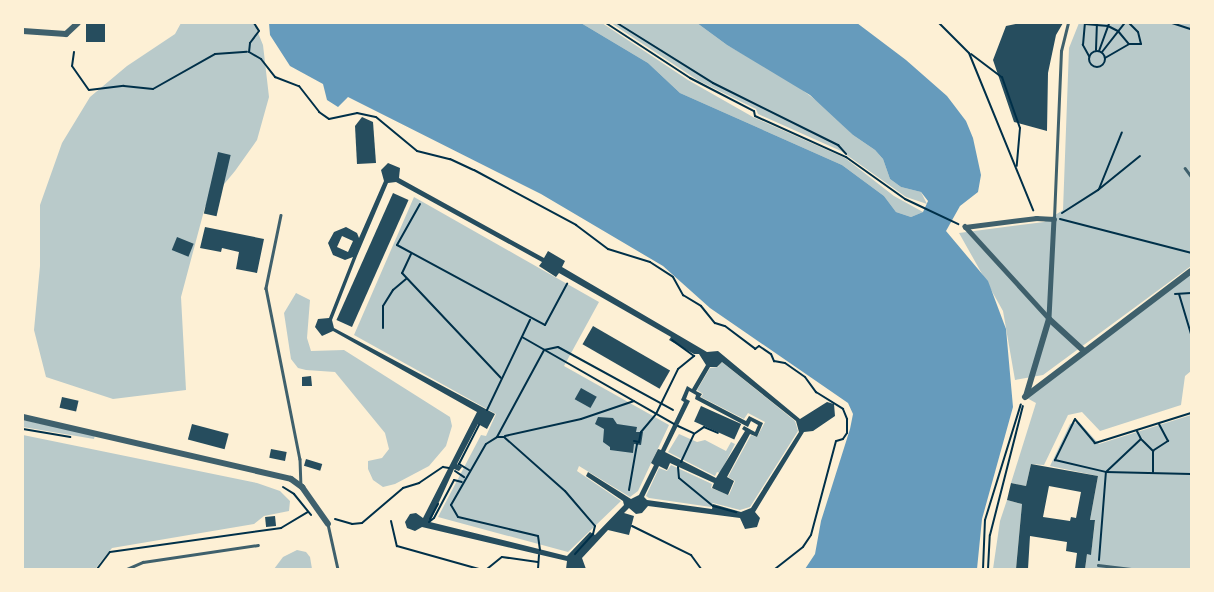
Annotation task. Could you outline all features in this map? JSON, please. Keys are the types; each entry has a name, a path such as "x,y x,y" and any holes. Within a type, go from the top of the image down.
{"street":[{"path":"23,31 66,34 78,23"},
{"path":"1025,397 1049,319 1054,219 1036,218 965,227 1049,319 1084,351"},
{"path":"1025,397 1191,271"},
{"path":"23,417 278,475 302,487 326,521"}],"lane":[{"path":"1054,219 1061,51 1069,23"},
{"path":"1185,168 1191,176"},
{"path":"281,215 266,288 300,459 302,487"},
{"path":"326,521 338,569"},
{"path":"127,569 143,562 258,545"},
{"path":"1098,565 1133,569"}],"path":[{"path":"249,52 250,43 259,31 254,23"},
{"path":"606,23 690,78 754,111 755,116 846,157 890,189 952,221"},
{"path":"617,23 713,83 838,145 846,157"},
{"path":"939,23 969,53 1002,77 1020,128 1017,167"},
{"path":"1105,58 1104,64 1097,68 1090,64 1083,45 1085,23 1108,24 1129,44"},
{"path":"1089,57 1099,52 1127,23 1142,41 1141,44 1129,44 1105,58"},
{"path":"1172,23 1191,29"},
{"path":"1097,24 1099,52 1105,58"},
{"path":"1099,52 1108,24"},
{"path":"74,51 72,66 89,89 124,86 153,89 215,54 249,52 261,59 275,78 299,86 318,112 329,119 356,113 376,117 417,151 450,159 474,170 576,225 608,249 628,253 669,274 683,295 701,306 715,323 725,326 755,349 759,346 771,354 774,361 785,363 795,370 816,392 843,409 848,419 847,433 843,439 835,441 811,534 803,547 775,569"},
{"path":"969,53 1036,218"},
{"path":"1098,190 1122,132"},
{"path":"1054,219 1098,190 1140,156"},
{"path":"419,204 397,245 531,318 545,325 567,284"},
{"path":"1054,219 1067,219 1191,253"},
{"path":"411,253 402,274 501,378"},
{"path":"383,328 383,306 393,290 407,278"},
{"path":"1179,294 1191,334"},
{"path":"487,410 531,318"},
{"path":"522,337 674,424"},
{"path":"634,441 639,442 643,430 656,414 678,369 694,356 672,340"},
{"path":"497,437 544,350 558,346 673,410"},
{"path":"982,569 985,520 1018,408 1025,397"},
{"path":"988,569 990,535 1025,397"},
{"path":"540,550 538,536 458,517 451,505 485,444 497,437 581,419 634,401"},
{"path":"1191,413 1095,443 1075,419 1055,460 1106,471 1191,474"},
{"path":"1153,451 1168,441 1159,424"},
{"path":"470,471 459,464 479,425"},
{"path":"678,426 694,434"},
{"path":"681,462 694,434 705,427 718,433"},
{"path":"23,429 71,437"},
{"path":"639,432 643,430"},
{"path":"1137,430 1141,439 1153,451 1153,473"},
{"path":"504,437 565,491 595,526 593,534 575,554"},
{"path":"1098,565 1106,471 1141,439"},
{"path":"629,490 637,444"},
{"path":"335,518 352,524 362,523 403,488 419,483 443,467 449,468"},
{"path":"678,467 679,478 713,506 736,512"},
{"path":"455,471 465,477"},
{"path":"438,504 429,522 453,480 463,482"},
{"path":"278,484 294,494 308,512 326,521"},
{"path":"97,569 110,552 281,528 308,512"},
{"path":"391,521 397,546 479,569"},
{"path":"632,526 691,555 701,569"},
{"path":"538,569 539,555"},
{"path":"487,569 502,557 538,562"}],"shaded area":[{"path":"181,23 254,23 263,45 269,97 257,140 205,207 181,297 186,390 113,399 46,377 34,330 40,266 40,205 62,143 90,97 127,66 175,34"},
{"path":"581,23 602,23 688,80 753,117 845,158 894,196 923,212 911,217 896,212 884,196 842,165 680,93 648,63"},
{"path":"611,23 697,23 727,45 789,80 829,110 853,135 883,159 890,179 901,187 921,192 927,204 906,197 841,151 758,114 756,109 699,81"},
{"path":"1079,23 1191,23 1191,266 1043,375 1015,380 1003,311 959,233 1044,222 1063,210 1069,48"},
{"path":"414,197 599,302 564,366 669,425 638,491 630,497 579,466 577,471 621,501 568,552 438,517 481,435 486,436 496,414 354,335"},
{"path":"1191,271 1191,371 1185,376 1181,405 1100,431 1082,412 1068,415 1044,465 1031,464 1026,486 1011,483 1036,403 1025,397"},
{"path":"296,293 310,300 307,338 311,351 344,350 450,417 452,426 446,446 429,466 395,484 383,487 373,480 368,461 382,458 389,449 385,433 335,372 298,368 291,359 284,313"},
{"path":"722,362 795,421 798,431 750,507 740,510 713,503 711,507 649,498 646,496 659,468 667,471 671,465 729,495 735,481 728,477 751,435 757,437 765,422 748,413 744,419 701,397 703,394 697,390 710,368 718,367"},
{"path":"1191,415 1191,569 1085,569 1087,554 1091,554 1095,521 1090,520 1098,476 1050,466 1070,424 1079,422 1099,444"},
{"path":"23,420 95,435 94,439 23,427"},
{"path":"679,434 697,442 705,440 726,451 731,442 735,444 720,473 717,472 715,476 668,452"},
{"path":"23,435 257,483 280,491 290,501 289,511 264,516 254,524 112,548 95,569 23,569"},
{"path":"1007,500 1022,504 1016,569 993,569 1000,521"},
{"path":"297,550 306,552 310,557 312,569 274,569 283,557"}],"water":[{"path":"269,23 581,23 648,63 680,93 842,165 884,196 896,212 911,217 923,212 928,201 921,192 901,187 890,179 883,159 875,150 853,135 810,95 727,45 697,23 857,23 906,60 947,96 966,121 973,138 981,175 978,192 960,206 946,231 988,281 1006,329 1013,407 982,519 977,569 805,569 815,554 821,521 850,429 853,414 848,403 710,308 663,266 541,194 348,97 338,107 327,100 323,84 290,66 270,35"}],"building":[{"path":"86,23 105,23 105,42 86,42"},
{"path":"1021,23 1063,23 1056,35 1048,73 1047,131 1014,122 993,60 1006,26"},
{"path":"362,117 373,122 376,163 357,164 355,126"},
{"path":"218,152 231,155 216,216 204,213"},
{"path":"388,163 400,168 399,178 544,258 548,251 565,261 562,267 707,352 718,351 800,419 827,402 834,404 835,416 813,431 804,432 755,512 760,518 757,527 745,529 740,518 648,506 642,513 636,514 629,508 624,513 634,516 629,535 608,530 582,558 586,569 566,569 567,561 422,527 415,531 407,528 405,522 410,514 416,513 423,518 477,412 333,331 322,336 315,327 318,319 329,318 353,257 345,260 333,255 328,243 334,232 346,227 357,233 359,238 384,181 381,170","holes":["396,182 542,262 539,266 556,277 559,273 671,337 669,340 694,354 699,354 706,365 692,389 687,386 681,400 684,402 661,450 658,449 651,463 654,465 639,495 631,499 588,472 586,476 623,501 624,505 595,535 590,532 567,556 430,522 454,469 459,471 462,467 457,464 478,424 487,429 495,414 334,328 332,320 388,183","342,236 353,241 348,252 337,247","722,362 796,421 799,432 751,508 741,512 713,504 712,509 647,500 644,497 659,466 667,470 670,463 714,483 712,488 728,495 734,481 727,477 750,434 757,437 763,423 749,416 746,421 700,397 702,394 696,391 710,367 717,367","689,391 696,395 695,399 748,427 751,421 758,425 755,432 744,426 742,429 745,431 716,478 665,452 690,401 686,399"]},
{"path":"393,193 409,200 352,327 336,320"},
{"path":"205,227 264,239 257,273 236,269 239,252 222,248 221,252 200,248"},
{"path":"177,237 194,244 188,257 172,250"},
{"path":"593,326 670,370 660,389 582,344"},
{"path":"311,376 312,386 302,386 302,377"},
{"path":"581,388 597,397 590,408 575,399"},
{"path":"62,397 79,401 76,412 60,408"},
{"path":"701,406 741,424 734,439 694,422"},
{"path":"598,417 613,418 617,424 637,427 636,432 643,432 641,445 634,444 633,453 610,450 603,442 604,429 595,424"},
{"path":"192,424 229,434 225,449 188,439"},
{"path":"271,449 287,452 285,461 269,458"},
{"path":"306,459 322,464 320,471 304,466"},
{"path":"1031,464 1098,476 1090,520 1095,520 1091,555 1087,554 1085,569 1075,569 1077,553 1066,551 1067,542 1030,536 1028,569 1016,569 1022,504 1007,500 1011,483 1026,486","holes":["1049,486 1081,492 1076,518 1071,517 1070,521 1043,517"]},
{"path":"275,516 276,526 266,527 265,517"}]}
